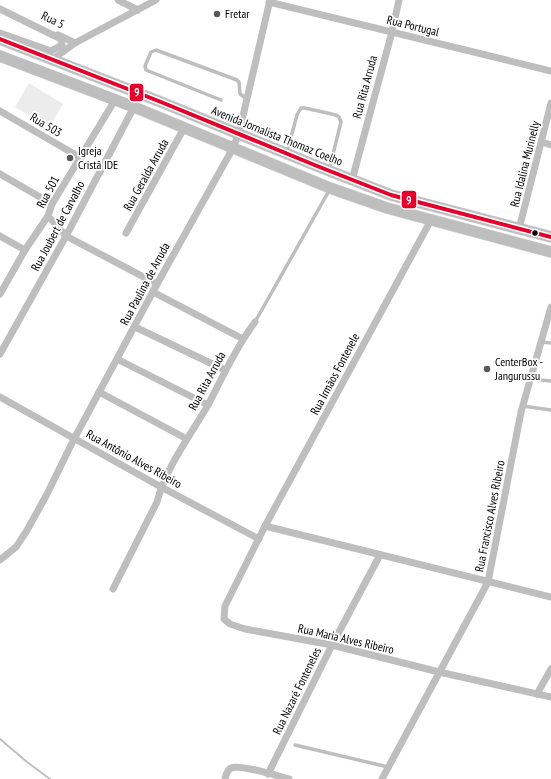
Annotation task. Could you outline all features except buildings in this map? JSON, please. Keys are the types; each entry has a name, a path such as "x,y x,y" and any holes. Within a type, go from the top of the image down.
{"main road":[{"name":"Avenida Jornalista Thomaz Coelho","path":"0,39 239,133 328,171 391,195 551,237"},
{"path":"0,56 134,107 155,117 330,188 387,208 551,252"},
{"path":"155,117 161,102"},
{"path":"387,208 391,195"},
{"path":"447,224 451,211"}],"street":[{"path":"118,0 138,10"},
{"path":"53,60 75,44 156,0"},
{"name":"Rua Rita Arruda","path":"352,180 392,32 399,0"},
{"name":"Rua Portugal","path":"270,1 551,71"},
{"name":"Rua Paulina de Arruda","path":"0,560 16,546 26,532 157,284 232,148 239,133 270,1"},
{"path":"0,8 61,39 62,45 51,51 0,33"},
{"name":"Rua 5","path":"0,8 75,44"},
{"name":"Rua 501","path":"0,294 25,250 48,216 52,204 115,100"},
{"name":"Rua Idalina Murinelly","path":"519,229 551,103"},
{"name":"Rua Joubert de Carvalho","path":"0,354 3,342 66,236 134,107"},
{"name":"Rua 503","path":"0,110 80,158"},
{"name":"Rua Geralda Arruda","path":"126,233 184,128"},
{"path":"542,142 551,145"},
{"path":"0,174 52,204"},
{"path":"48,216 66,236 157,284"},
{"name":"Rua Irmãos Fontenele","path":"259,539 431,220"},
{"path":"0,236 25,250"},
{"path":"153,292 243,338"},
{"name":"Rua Francisco Alves Ribeiro","path":"382,779 488,582 523,406 551,306"},
{"name":"Rua Rita Arruda","path":"113,590 157,502 161,487 187,439 208,405 243,338 255,322"},
{"path":"135,327 225,370"},
{"path":"117,359 208,405"},
{"path":"100,392 187,439"},
{"name":"Rua Antônio Alves Ribeiro","path":"0,397 161,487 259,539"},
{"path":"265,526 380,556 551,597"},
{"name":"Rua Maria Alves Ribeiro","path":"259,539 223,611 224,619 230,624 245,629 332,645 439,672 551,697"},
{"name":"Rua Nazaré Fonteneles","path":"268,774 332,645 380,556"},
{"path":"537,694 551,669"},
{"path":"225,779 228,770 236,767 289,779"}],"lane":[{"path":"221,100 146,70 145,66 151,52 156,50 238,80 240,94 247,99"},
{"path":"287,154 297,115 301,108 336,115 339,117 341,122 328,171"},
{"name":"Rua Rita Arruda","path":"255,322 330,188"},
{"path":"541,342 551,343"},
{"path":"531,379 551,381"},
{"path":"523,406 551,410"},
{"path":"295,745 388,767"}],"shaded area":[{"path":"29,83 63,104 49,127 15,107"}],"waterway":[{"path":"0,739 50,779"}],"transit line":[{"name":"9","path":"0,39 391,195 551,237"}],"place":[{"name":"Fretar","path":"217,14"},
{"name":"Igreja Cristã IDE","path":"70,158"},
{"name":"CenterBox - Jangurussu","path":"487,369"}]}
